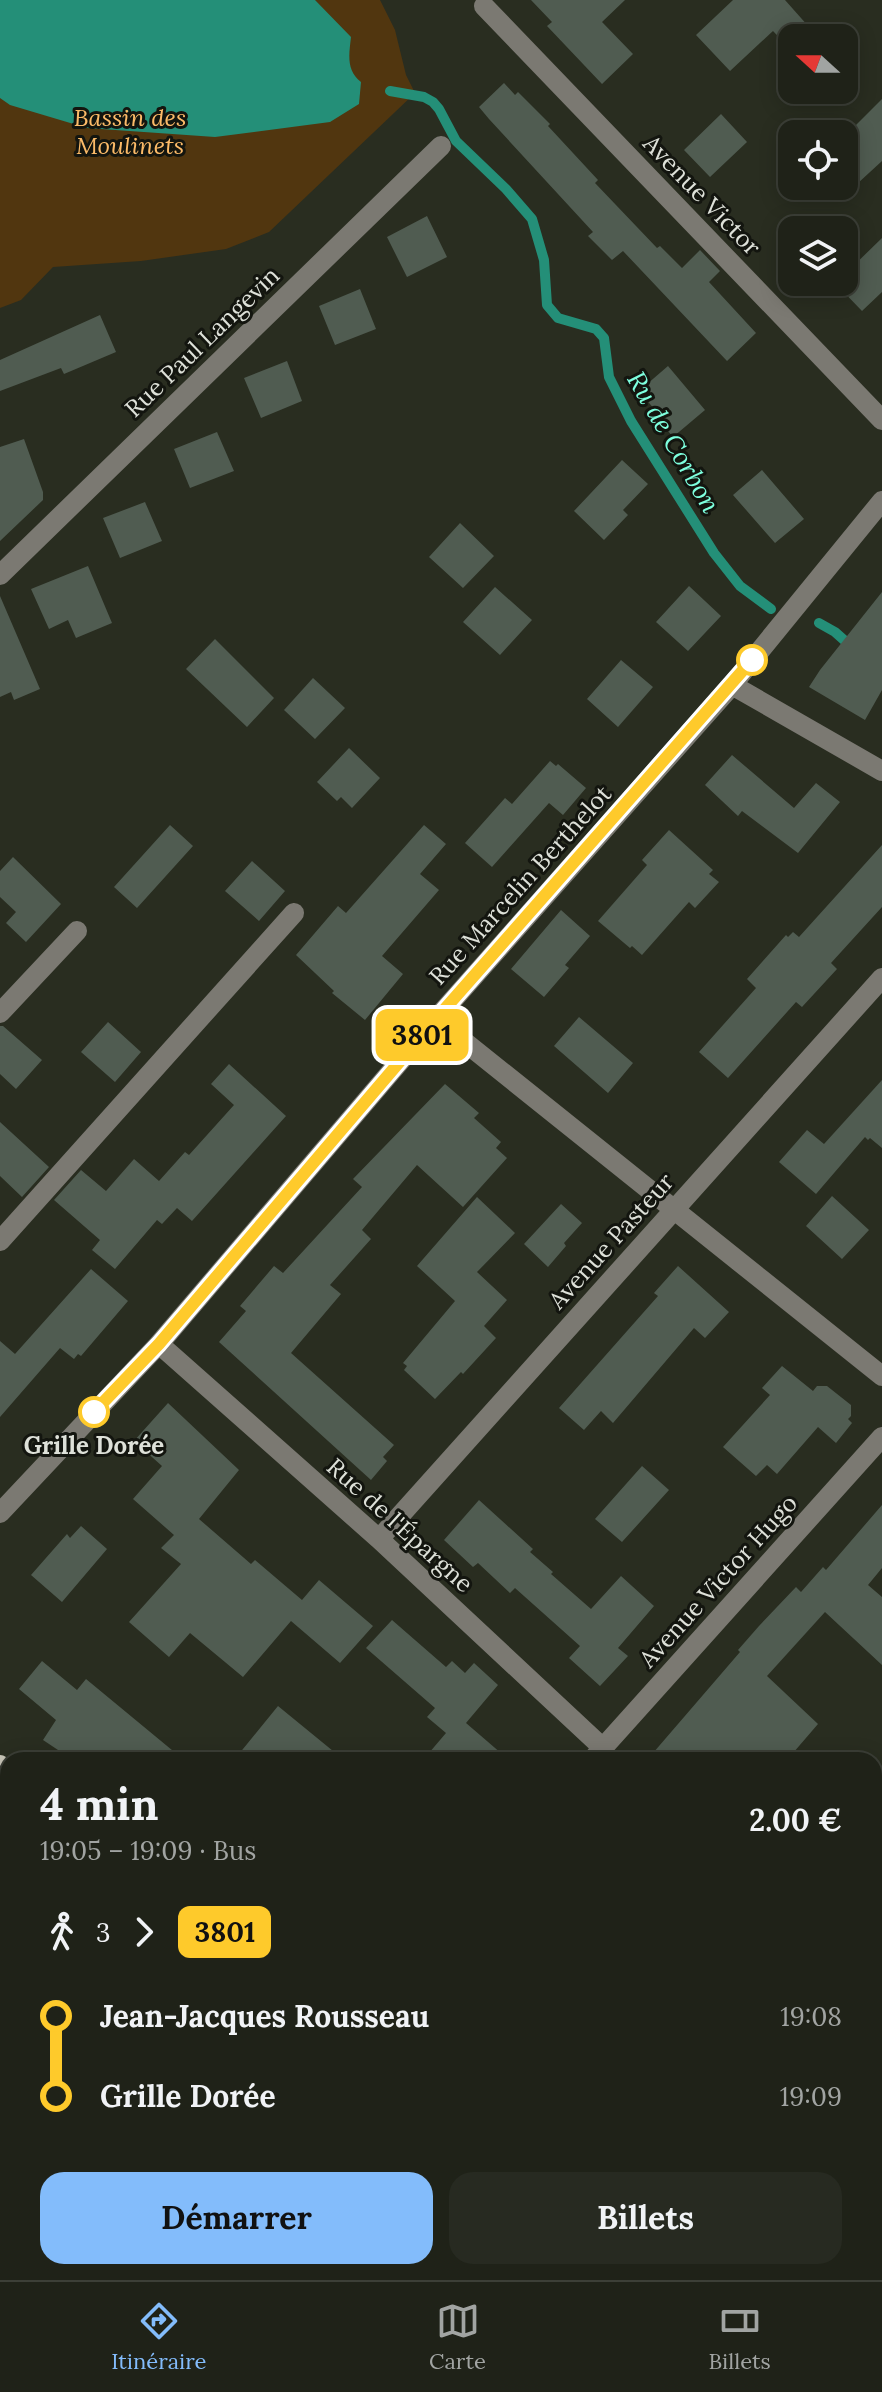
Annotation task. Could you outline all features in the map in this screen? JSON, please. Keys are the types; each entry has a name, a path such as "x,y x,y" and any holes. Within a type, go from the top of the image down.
{"street":[{"name":"Avenue Victor","path":"484,6 882,420"},
{"name":"Rue Paul Langevin","path":"0,575 441,146"},
{"name":"Rue Marcelin Berthelot","path":"0,1513 159,1344 436,1019 732,685 881,505"},
{"path":"732,685 882,771"},
{"path":"0,1241 294,913"},
{"path":"0,1013 77,931"},
{"name":"Avenue Pasteur","path":"379,1539 882,978"},
{"path":"436,1019 882,1376"},
{"name":"Rue de l'Épargne","path":"159,1344 379,1539 596,1752"},
{"name":"Avenue Victor Hugo","path":"600,1752 882,1437"}],"green space":[{"name":"Bassin des Moulinets","path":"0,0 380,0 395,30 406,75 415,93 269,232 226,249 141,261 53,267 21,300 0,308"}],"water":[{"name":"Bassin des Moulinets","path":"0,0 315,0 351,37 351,67 361,82 359,104 330,122 215,137 87,128 10,105 0,98"}],"building":[{"path":"531,0 625,0 602,22 633,54 602,84 547,26 552,22"},
{"path":"733,0 785,0 806,24 778,24 778,36 773,31 730,71 696,35"},
{"path":"504,83 515,95 518,92 550,124 548,126 598,180 595,183 657,248 660,246 682,268 700,250 720,271 709,282 756,333 727,361 623,251 612,260 588,236 593,232 479,107"},
{"path":"882,99 882,161 858,183 858,123"},
{"path":"721,114 747,142 710,177 684,150"},
{"path":"427,216 447,257 407,277 387,237"},
{"path":"882,238 882,292 862,311 848,296 858,296 858,261"},
{"path":"360,289 376,329 335,345 319,306"},
{"path":"100,315 116,352 64,374 61,368 0,391 0,360"},
{"path":"287,361 302,401 261,418 244,378"},
{"path":"668,366 705,410 673,437 639,391"},
{"path":"217,432 234,471 190,488 174,449"},
{"path":"24,439 43,500 0,541 0,447"},
{"path":"622,460 648,484 623,510 628,515 604,540 574,511"},
{"path":"762,470 804,519 775,543 733,495"},
{"path":"145,502 162,541 120,558 103,518"},
{"path":"460,523 494,556 463,588 429,557"},
{"path":"88,566 112,623 76,638 68,620 49,629 31,589"},
{"path":"689,586 721,616 688,651 656,622"},
{"path":"495,587 532,620 500,655 463,622"},
{"path":"882,592 882,690 865,720 809,687"},
{"path":"0,596 40,689 14,700 11,692 0,697"},
{"path":"215,639 274,698 247,727 186,669"},
{"path":"621,660 653,687 618,727 587,699"},
{"path":"313,678 345,708 315,739 284,710"},
{"path":"349,748 380,778 352,808 341,797 337,801 317,782"},
{"path":"732,755 794,808 816,783 840,802 798,853 742,811 738,816 705,785"},
{"path":"550,761 556,766 558,764 586,788 563,815 549,803 492,867 465,843 505,798 512,804"},
{"path":"170,825 193,846 137,908 114,887"},
{"path":"424,825 446,844 420,874 439,890 382,956 403,974 365,1020 332,993 334,991 296,955 338,906 346,913"},
{"path":"669,830 713,870 709,874 719,882 695,908 689,902 642,955 598,921 647,865 642,860"},
{"path":"882,845 882,907 831,963 837,969 802,1007 796,1002 728,1078 699,1052 756,988 747,979 786,935 788,937 793,932 799,937"},
{"path":"13,857 61,904 26,942 6,923 16,912 0,897 0,871"},
{"path":"252,861 285,891 259,921 225,891"},
{"path":"561,910 590,936 565,965 569,968 544,997 511,969"},
{"path":"579,1017 633,1063 608,1093 554,1046"},
{"path":"108,1022 141,1052 115,1082 81,1052"},
{"path":"0,1026 42,1060 16,1089 0,1074"},
{"path":"229,1064 286,1116 192,1221 177,1208 162,1224 157,1220 115,1269 92,1250 100,1240 54,1200 81,1170 106,1191 134,1159 159,1181 185,1152 189,1155 234,1105 211,1084"},
{"path":"882,1080 882,1148 865,1137 816,1194 779,1162 807,1130 824,1144"},
{"path":"445,1084 479,1113 474,1118 501,1142 496,1148 507,1158 463,1207 417,1165 362,1230 371,1239 330,1285 341,1294 291,1353 394,1445 383,1457 387,1461 371,1480 219,1342 246,1311 240,1306 274,1266 283,1273 362,1187 353,1179"},
{"path":"0,1122 49,1167 22,1197 0,1176"},
{"path":"832,1196 869,1230 842,1259 806,1226"},
{"path":"477,1197 515,1233 477,1272 507,1300 484,1326 496,1338 435,1399 404,1370 407,1366 403,1363 455,1301 417,1266"},
{"path":"561,1204 582,1223 548,1267 524,1244"},
{"path":"678,1266 729,1312 705,1338 694,1328 613,1423 601,1411 584,1430 559,1408 658,1296 654,1293"},
{"path":"91,1269 128,1301 81,1356 78,1354 74,1359 60,1348 0,1417 0,1341 15,1354"},
{"path":"782,1366 813,1391 817,1386 827,1386 851,1405 848,1419 852,1423 836,1443 818,1427 777,1474 767,1465 756,1476 723,1447 770,1395 762,1388"},
{"path":"168,1403 239,1470 199,1519 251,1564 255,1560 302,1600 319,1580 373,1626 340,1663 291,1621 243,1677 190,1633 169,1657 129,1622 181,1564 161,1548 174,1535 133,1499 162,1466 134,1441"},
{"path":"642,1466 669,1490 622,1542 595,1519"},
{"path":"479,1500 533,1549 530,1552 553,1572 551,1574 591,1609 621,1576 654,1606 618,1648 628,1656 600,1686 569,1658 580,1646 515,1588 510,1593 478,1563 473,1567 444,1540"},
{"path":"882,1505 882,1568 868,1585 882,1597 882,1665 825,1612 767,1676 818,1724 794,1752 654,1752 759,1626 796,1587 801,1592 823,1567 826,1570"},
{"path":"81,1526 107,1549 62,1602 31,1575 67,1534 70,1538"},
{"path":"392,1620 446,1667 452,1661 465,1673 474,1663 498,1685 466,1723 500,1752 430,1752 446,1733 427,1717 435,1708 366,1648"},
{"path":"42,1661 77,1690 86,1679 174,1752 61,1752 43,1740 56,1720 19,1689"},
{"path":"278,1706 334,1752 241,1752"}],"waterway":[{"name":"Ru de Corbon","path":"390,91 424,97 433,102 456,141 532,219 544,260 547,305 558,318 596,329 604,338 609,377 631,421 714,553 740,586 771,609"},
{"name":"Ru de Corbon","path":"819,623 853,648"}],"bus line":[{"name":"3801","path":"94,1412 159,1344 436,1019 752,660"}],"place":[{"name":"Grille Dorée","path":"94,1412"}]}
